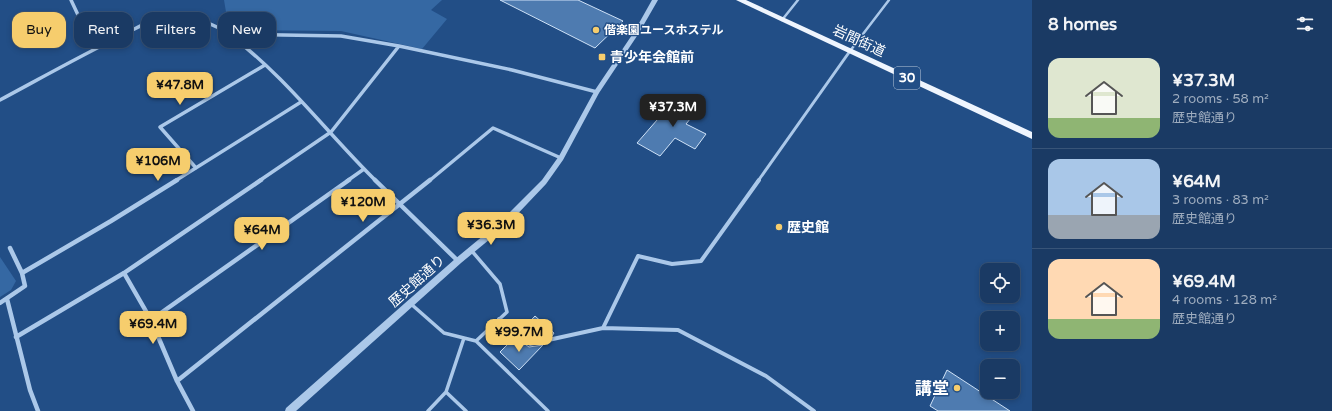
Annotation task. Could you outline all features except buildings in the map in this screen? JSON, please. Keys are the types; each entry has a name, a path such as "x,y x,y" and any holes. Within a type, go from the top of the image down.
{"main road":[{"name":"岩間街道","path":"740,0 1032,136"}],"street":[{"path":"71,0 94,49"},
{"name":"歴史館通り","path":"289,411 458,261 504,223 544,182 561,158 596,92 636,33 655,0"},
{"path":"0,100 141,25 168,15 186,15 218,29"},
{"path":"276,35 341,36 400,46 512,70 596,92"},
{"path":"16,337 124,273 331,132 400,46"},
{"path":"245,48 265,65 331,132 399,205 458,261"},
{"path":"603,328 638,256 672,264 700,262 850,51"},
{"path":"196,168 160,127 265,65"},
{"path":"22,273 111,222 301,102"},
{"path":"177,381 399,205 493,128 561,158"},
{"path":"151,320 364,169"},
{"path":"0,303 25,286 22,273 10,248"},
{"path":"124,273 151,320 177,381 193,411"},
{"path":"7,299 30,390 38,411"},
{"path":"498,319 530,344 603,328 678,330 766,376 814,411"}],"lane":[{"path":"782,20 798,0"},
{"path":"850,51 889,0"},
{"path":"471,250 500,284 507,312 476,341"},
{"path":"411,304 444,333 476,341 548,411"},
{"path":"428,411 446,392 464,338"},
{"path":"446,392 466,411"}],"shaded area":[{"path":"224,0 442,0 431,10 447,19 422,49 341,31 276,30 276,12 226,12"},
{"path":"0,257 16,281 11,290 0,297"}],"place":[{"name":"偕楽園ユースホステル","path":"596,30"},
{"name":"青少年会館前","path":"602,57"},
{"name":"歴史館","path":"779,227"},
{"name":"講堂","path":"957,388"}]}
